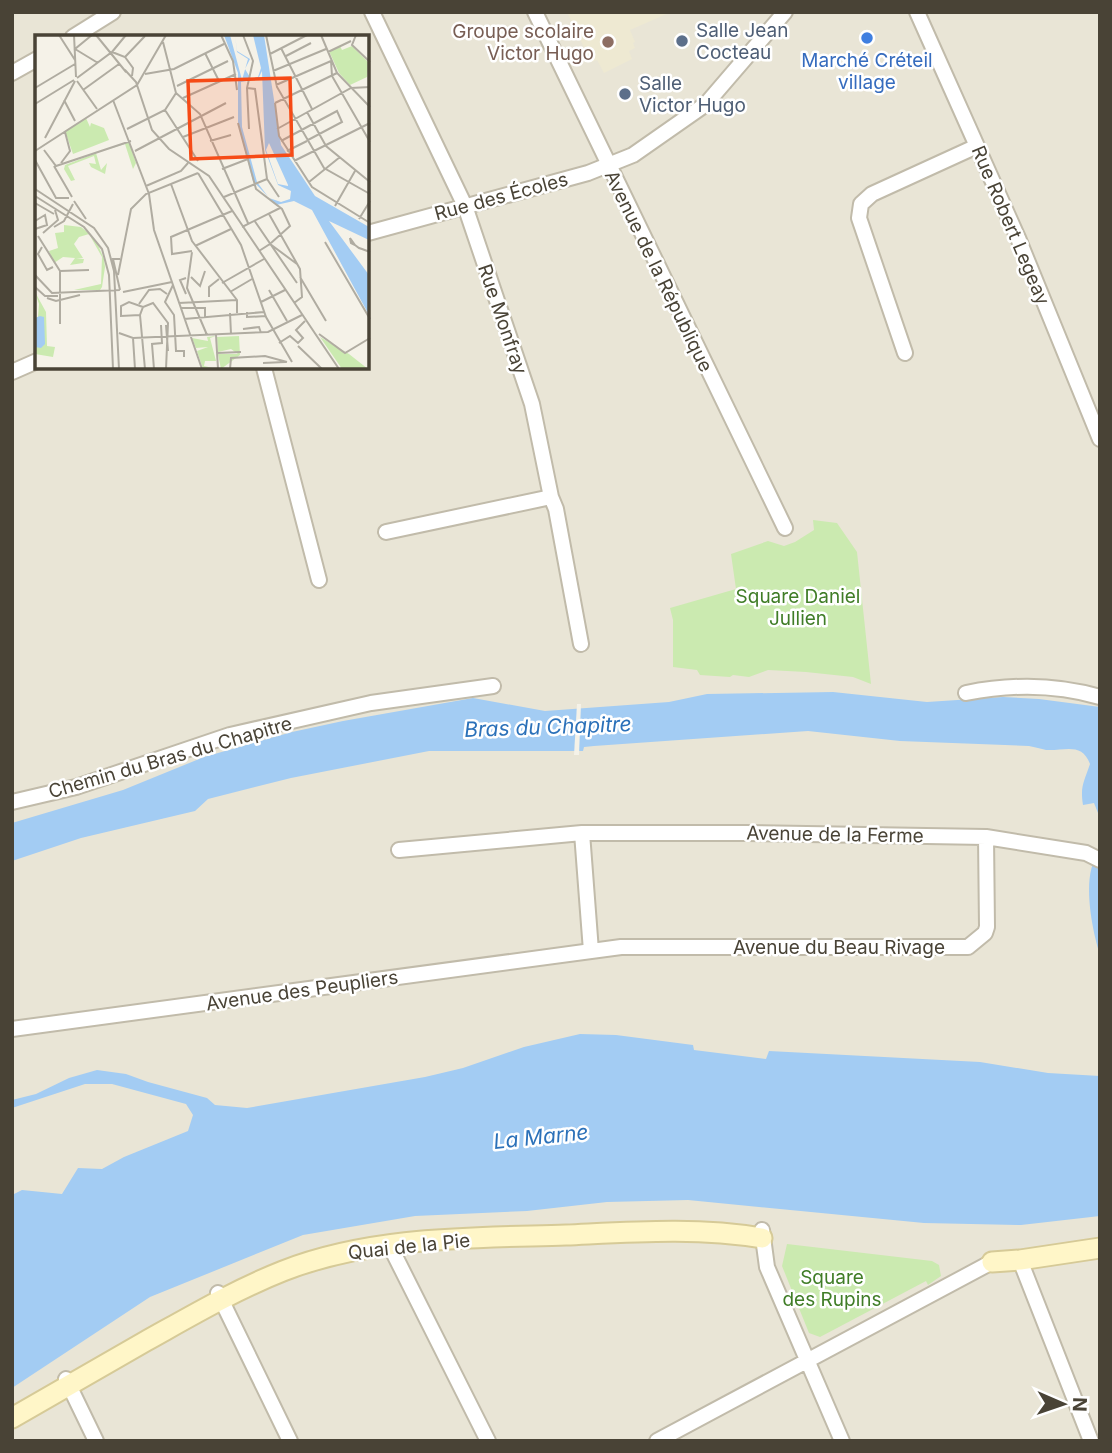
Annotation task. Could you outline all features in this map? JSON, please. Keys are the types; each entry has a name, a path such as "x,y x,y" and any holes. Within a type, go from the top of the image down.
{"street":[{"path":"75,35 113,12"},
{"name":"Rue Monfray","path":"372,12 465,206 532,404 556,509 581,644"},
{"name":"Avenue de la République","path":"535,12 785,528"},
{"name":"Rue des Écoles","path":"369,233 608,166 634,155 706,104 785,12"},
{"name":"Rue Robert Legeay","path":"917,12 1018,238 1100,439"},
{"path":"12,73 35,60"},
{"path":"905,353 859,218 861,204 872,194 977,146"},
{"path":"12,372 35,362"},
{"path":"264,369 319,580"},
{"path":"386,532 551,496"},
{"name":"Chemin du Bras du Chapitre","path":"12,802 76,787 230,735 371,703 493,686"},
{"path":"965,692 988,688 1038,686 1073,689 1100,697"},
{"name":"Avenue de la Ferme","path":"399,850 582,833 745,832 986,836 1093,856"},
{"path":"582,833 591,951"},
{"name":"Avenue du Beau Rivage","path":"591,951 621,947 968,947 985,933 987,927 986,836"},
{"name":"Avenue des Peupliers","path":"12,1029 591,951"},
{"name":"Quai de la Pie","path":"12,1418 67,1382 219,1296 286,1270 344,1253 389,1244 672,1231 762,1233"},
{"path":"762,1233 767,1267 842,1441"},
{"path":"389,1244 488,1441"},
{"path":"657,1441 992,1262 1100,1248"},
{"path":"1020,1260 1091,1441"},
{"path":"219,1296 290,1441"},
{"path":"67,1382 96,1441"}],"shaded area":[{"path":"12,12 1100,12 1100,1441 12,1441"},
{"name":"Groupe scolaire Victor Hugo","path":"567,12 671,12 630,30 635,42 635,48 629,51 632,59 604,73 597,60 591,62"}],"green space":[{"name":"Square Daniel Jullien","path":"813,520 837,523 857,552 871,684 853,677 806,672 768,670 749,677 730,677 700,675 697,670 673,667 673,620 670,608 736,589 731,554 768,541 784,546 795,542 814,530"},
{"name":"Square des Rupins","path":"787,1244 932,1261 939,1265 941,1276 928,1285 926,1281 820,1337 809,1333 782,1266"}],"water":[{"name":"Bras du Chapitre","path":"833,692 927,702 1003,697 1100,707 1100,818 1094,803 1083,805 1082,788 1090,764 1087,757 1078,750 900,741 808,731 594,746 584,747 583,751 429,751 291,778 208,799 195,811 81,838 12,861 12,823 123,790 204,757 292,732 343,721 473,698 545,711 669,702 707,694"},
{"path":"1100,852 1100,955 1091,917 1089,887 1090,873"},
{"name":"La Marne","path":"580,1034 616,1035 693,1045 694,1050 766,1059 769,1051 980,1062 1048,1073 1100,1076 1100,1216 1021,1225 924,1223 688,1200 607,1202 527,1211 415,1216 303,1235 150,1297 12,1388 12,1195 22,1190 62,1194 78,1168 102,1169 188,1131 193,1115 186,1104 112,1084 85,1084 12,1108 12,1100 36,1094 69,1078 97,1070 126,1074 207,1098 215,1105 247,1108 425,1077 463,1068 524,1047"}],"pier":[{"path":"577,704 581,704 579,755 574,755"}],"place":[{"name":"Marché Créteil village","path":"867,38"},
{"name":"Salle Jean Cocteau","path":"682,41"},
{"name":"Groupe scolaire Victor Hugo","path":"608,42"},
{"name":"Salle Victor Hugo","path":"625,94"}]}
